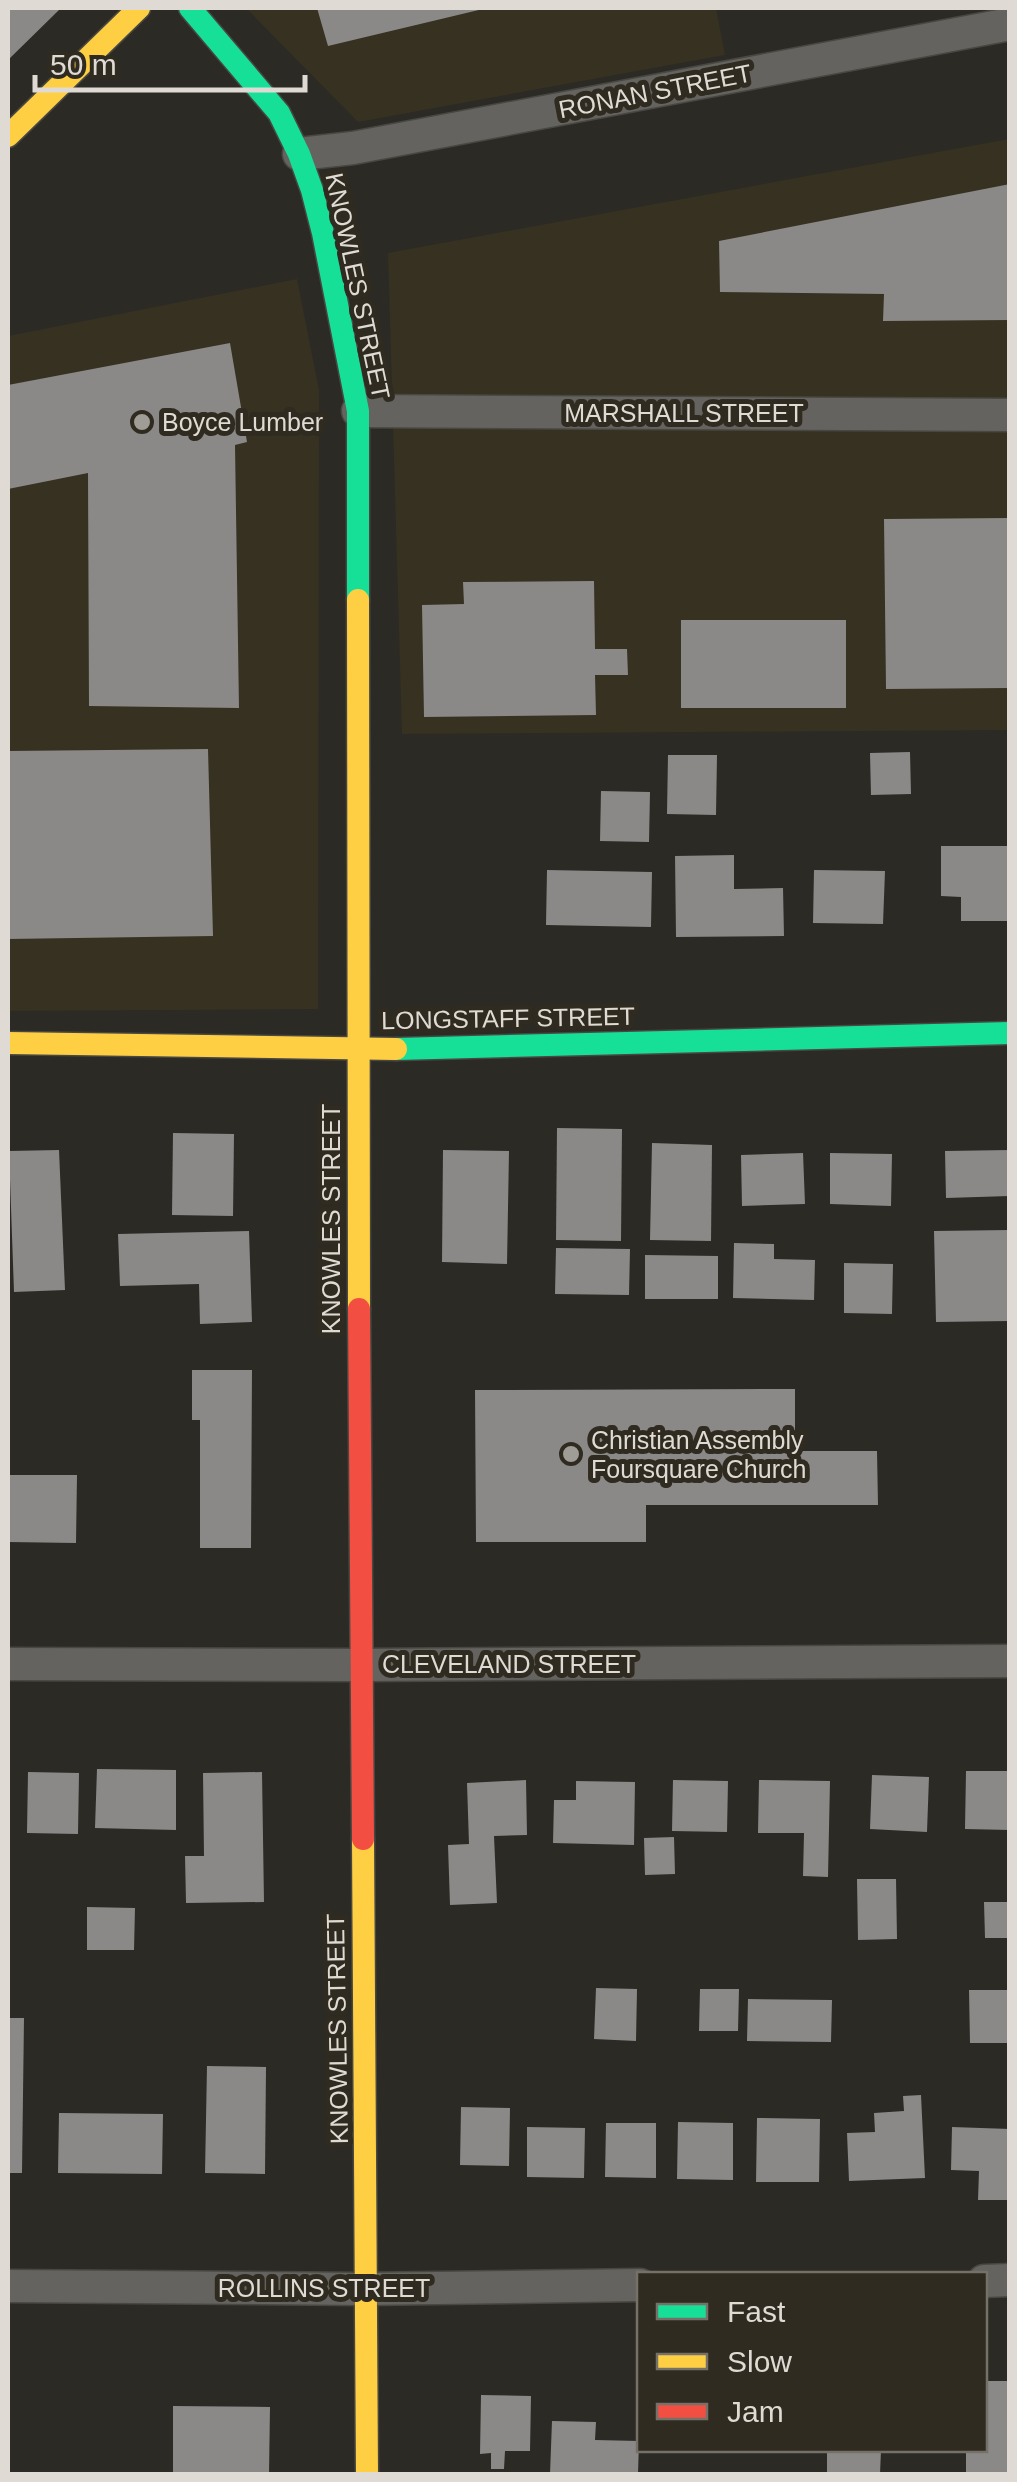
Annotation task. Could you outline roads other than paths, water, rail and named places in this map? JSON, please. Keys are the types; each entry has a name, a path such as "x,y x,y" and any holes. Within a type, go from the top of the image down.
{"street":[{"path":"8,136 139,8"},
{"name":"KNOWLES STREET","path":"190,8 279,112 299,154 324,233 358,411 367,2474"},
{"name":"RONAN STREET","path":"299,154 352,148 1010,24"},
{"name":"MARSHALL STREET","path":"358,411 1010,415"},
{"name":"LONGSTAFF STREET","path":"8,1043 358,1050 1010,1033"},
{"name":"CLEVELAND STREET","path":"8,1664 1010,1662"},
{"name":"ROLLINS STREET","path":"8,2286 364,2289 637,2285"}],"place":[{"name":"Boyce Lumber","path":"142,422"},
{"name":"Christian Assembly Foursquare Church","path":"571,1454"}]}
